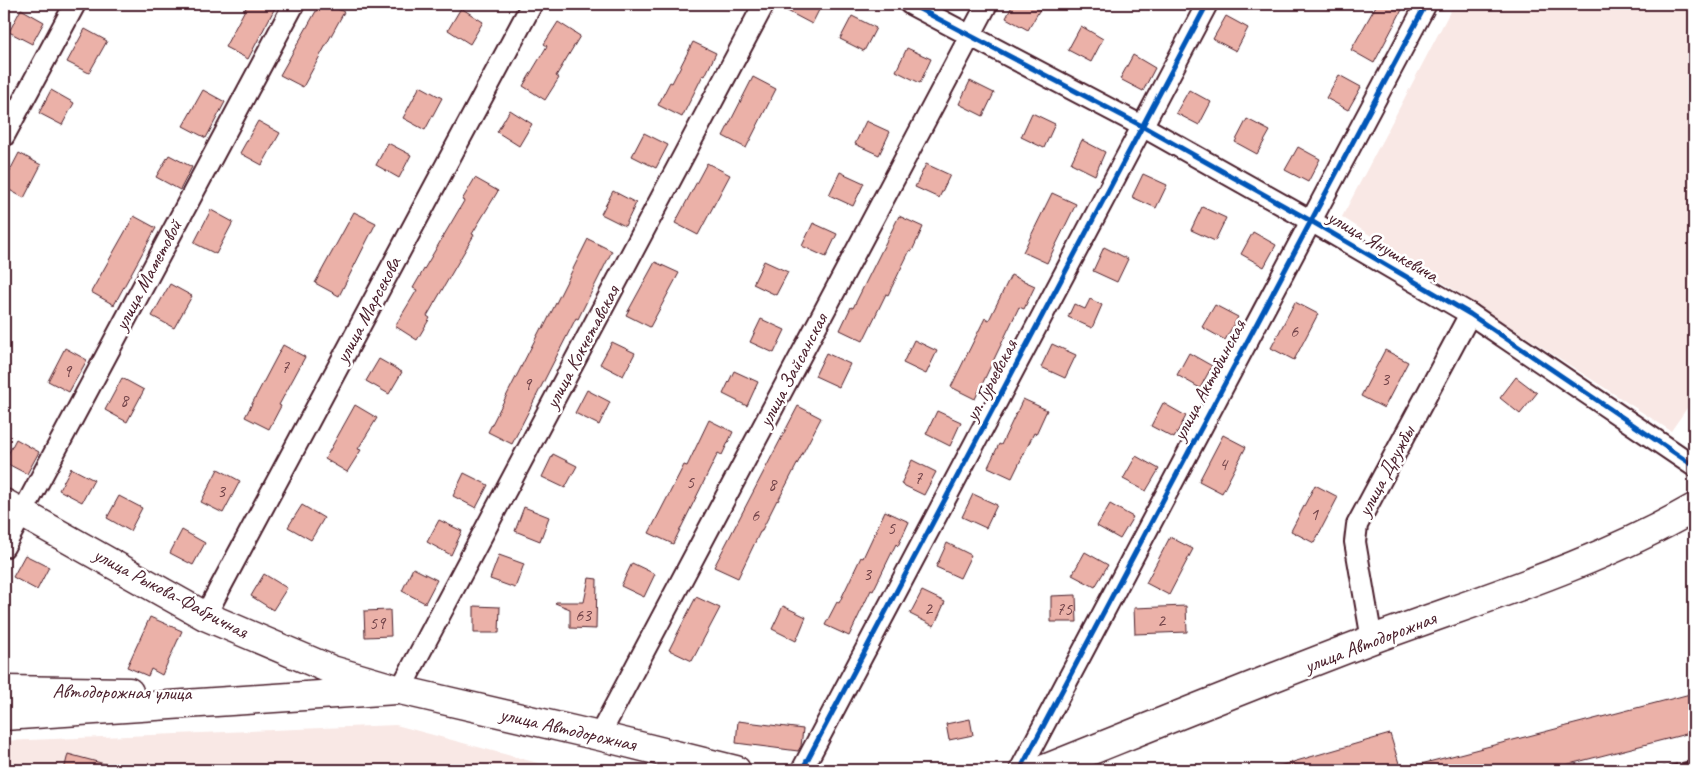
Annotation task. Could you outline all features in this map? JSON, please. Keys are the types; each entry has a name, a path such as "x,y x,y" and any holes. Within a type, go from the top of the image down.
{"main road":[{"name":"улица Рыкова-Фабричная","path":"12,507 204,616 332,670 400,690"},
{"name":"улица Автодорожная","path":"1042,770 1372,640 1566,570 1673,520 1694,508"},
{"name":"Автодорожная улица","path":"4,690 206,693 240,699"},
{"name":"Автодорожная улица","path":"4,716 204,704 240,699 400,690"},
{"name":"улица Автодорожная","path":"400,690 736,770"}],"street":[{"path":"4,136 75,4"},
{"name":"улица Маметовой","path":"4,547 12,507 294,4"},
{"name":"улица Марсекова","path":"204,616 532,4"},
{"name":"улица Кокчетавская","path":"400,690 764,4"},
{"name":"улица Янушкевича","path":"910,4 1142,126 1470,314 1694,466"},
{"name":"улица Зайсанская","path":"599,736 987,4"},
{"name":"ул. Гурьевская","path":"802,770 1207,4"},
{"name":"улица Актюбинская","path":"1020,770 1426,4"},
{"name":"улица Дружбы","path":"1372,640 1355,542 1357,525 1470,314"}],"shaded area":[{"path":"1454,4 1694,4 1694,398 1671,431 1342,217"},
{"path":"396,725 564,770 4,770 4,741"}],"building":[{"path":"248,4 277,4 248,59 225,47"},
{"path":"320,4 328,4 344,12 303,87 280,75"},
{"path":"776,4 822,4 812,24"},
{"path":"1013,4 1043,4 1028,30 1006,18"},
{"path":"1377,4 1405,4 1374,63 1351,50"},
{"path":"461,8 483,22 470,44 448,30"},
{"path":"21,9 44,22 32,44 9,32"},
{"path":"852,16 876,28 864,51 840,39"},
{"path":"1226,16 1248,28 1236,51 1213,39"},
{"path":"558,22 580,36 556,76 559,78 545,100 523,86 547,46 544,44"},
{"path":"1081,26 1103,39 1091,62 1068,50"},
{"path":"85,29 107,41 89,73 67,62"},
{"path":"693,42 716,53 682,117 658,105 670,82 672,83"},
{"path":"907,48 931,59 920,83 896,71"},
{"path":"1133,55 1155,68 1143,91 1120,79"},
{"path":"1339,75 1361,87 1348,110 1326,98"},
{"path":"753,77 776,89 746,148 723,136"},
{"path":"970,81 994,93 983,116 959,104"},
{"path":"420,86 442,98 425,130 403,118"},
{"path":"51,90 74,103 62,125 39,113"},
{"path":"203,90 225,102 206,138 183,126"},
{"path":"1189,90 1211,102 1199,125 1176,113"},
{"path":"510,110 532,124 519,146 497,132"},
{"path":"1032,113 1055,124 1044,148 1021,137"},
{"path":"1247,119 1270,131 1257,154 1235,142"},
{"path":"258,121 280,133 262,165 240,153"},
{"path":"866,121 890,132 879,155 855,144"},
{"path":"644,133 668,145 656,168 632,156"},
{"path":"1082,140 1105,152 1095,175 1071,163"},
{"path":"388,143 411,155 399,178 376,165"},
{"path":"1298,147 1320,159 1308,182 1285,170"},
{"path":"19,153 41,165 24,198 4,187 4,182"},
{"path":"169,155 192,167 180,190 156,177"},
{"path":"707,163 730,175 698,235 675,223"},
{"path":"926,164 950,175 939,198 915,187"},
{"path":"840,172 864,183 853,206 829,195"},
{"path":"1143,174 1167,185 1156,208 1132,197"},
{"path":"475,178 498,191 427,316 430,318 417,340 395,326 417,290 413,288 464,201 462,200"},
{"path":"613,191 636,203 625,226 601,214"},
{"path":"1052,193 1076,204 1047,263 1023,252"},
{"path":"1202,207 1226,218 1215,241 1191,230"},
{"path":"211,210 233,222 216,254 194,243"},
{"path":"354,212 376,223 339,296 315,283"},
{"path":"134,216 156,228 114,305 91,292"},
{"path":"899,216 923,227 888,295 886,294 863,341 840,330"},
{"path":"813,223 837,234 826,257 802,246"},
{"path":"1253,232 1276,245 1264,267 1241,254"},
{"path":"588,239 612,251 512,444 488,432"},
{"path":"1104,247 1128,259 1117,282 1093,271"},
{"path":"764,261 788,272 776,295 753,284"},
{"path":"655,262 679,273 650,327 626,315"},
{"path":"1011,275 1035,286 1024,309 1019,307 975,399 951,387 985,318 989,320"},
{"path":"170,284 192,296 174,328 152,316"},
{"path":"1090,299 1102,305 1092,328 1068,317 1074,304 1085,309"},
{"path":"1295,302 1318,314 1294,360 1271,348"},
{"path":"1215,305 1238,317 1225,340 1202,327"},
{"path":"761,319 785,330 774,353 750,342"},
{"path":"914,340 937,351 926,374 903,363"},
{"path":"612,342 635,353 623,376 600,364"},
{"path":"1052,344 1076,355 1065,378 1041,367"},
{"path":"283,345 305,357 279,405 281,406 269,429 245,417"},
{"path":"65,348 87,360 69,392 48,381"},
{"path":"1385,350 1408,362 1384,408 1361,396"},
{"path":"826,353 850,364 839,387 815,376"},
{"path":"1189,353 1212,366 1200,388 1177,375"},
{"path":"379,359 402,372 389,394 366,381"},
{"path":"734,371 758,382 747,406 723,394"},
{"path":"1516,377 1537,393 1520,414 1500,398"},
{"path":"122,378 144,390 127,422 105,410"},
{"path":"587,390 610,402 599,425 575,413"},
{"path":"1023,399 1047,410 1012,478 988,467"},
{"path":"1163,403 1186,416 1174,438 1151,426"},
{"path":"355,405 377,418 358,449 361,450 347,472 325,459"},
{"path":"798,406 821,418 760,532 738,578 714,567"},
{"path":"937,411 961,422 950,446 926,434"},
{"path":"709,420 733,432 722,455 718,453 673,544 649,533 684,465 687,466"},
{"path":"1223,435 1246,447 1222,493 1199,481"},
{"path":"16,439 39,452 27,474 4,462"},
{"path":"553,454 577,466 565,488 542,477"},
{"path":"1136,456 1159,469 1146,491 1123,479"},
{"path":"912,460 936,472 924,495 901,484"},
{"path":"71,468 94,480 82,502 59,490"},
{"path":"218,469 240,481 223,513 201,502"},
{"path":"464,473 488,485 476,508 453,496"},
{"path":"1315,485 1338,497 1314,543 1291,531"},
{"path":"973,494 997,505 986,528 962,517"},
{"path":"119,496 142,508 130,531 107,518"},
{"path":"1110,504 1133,517 1120,539 1097,526"},
{"path":"302,505 324,518 311,540 288,527"},
{"path":"524,507 549,517 540,541 515,531"},
{"path":"885,511 909,522 873,591 871,590 849,636 825,625 837,602 839,603 861,557 863,558"},
{"path":"439,520 462,531 451,555 427,542"},
{"path":"182,530 205,543 193,565 170,553"},
{"path":"1170,537 1193,549 1169,595 1146,583"},
{"path":"947,543 971,555 960,578 936,567"},
{"path":"1085,552 1108,565 1095,587 1072,575"},
{"path":"25,555 49,567 37,590 13,577"},
{"path":"499,555 524,564 515,588 490,579"},
{"path":"632,563 655,574 644,597 621,586"},
{"path":"413,568 437,580 425,603 402,591"},
{"path":"264,574 287,588 273,610 251,596"},
{"path":"589,578 597,579 596,629 570,628 570,609 555,603 584,602"},
{"path":"922,591 945,602 934,626 910,614"},
{"path":"1076,595 1077,622 1051,622 1051,596"},
{"path":"696,597 720,608 692,661 669,650"},
{"path":"474,606 500,607 499,633 474,633"},
{"path":"783,606 806,617 796,641 772,629"},
{"path":"1186,606 1187,632 1135,634 1134,608"},
{"path":"390,610 391,636 365,637 364,611"},
{"path":"150,617 182,631 162,675 151,669 148,676 127,667"},
{"path":"1694,693 1694,732 1546,770 1417,770 1417,765"},
{"path":"970,719 973,735 949,740 946,724"},
{"path":"738,721 803,729 801,746 798,751 736,743"},
{"path":"1390,734 1401,770 1279,770 1279,766"},
{"path":"68,754 112,766 111,770 64,770"}],"railway":[{"path":"1658,770 1694,761"}],"cycle path":[{"path":"910,4 1142,126 1311,221 1470,314 1694,466"},
{"path":"802,770 1207,4"},
{"path":"1020,770 1426,4"}]}
